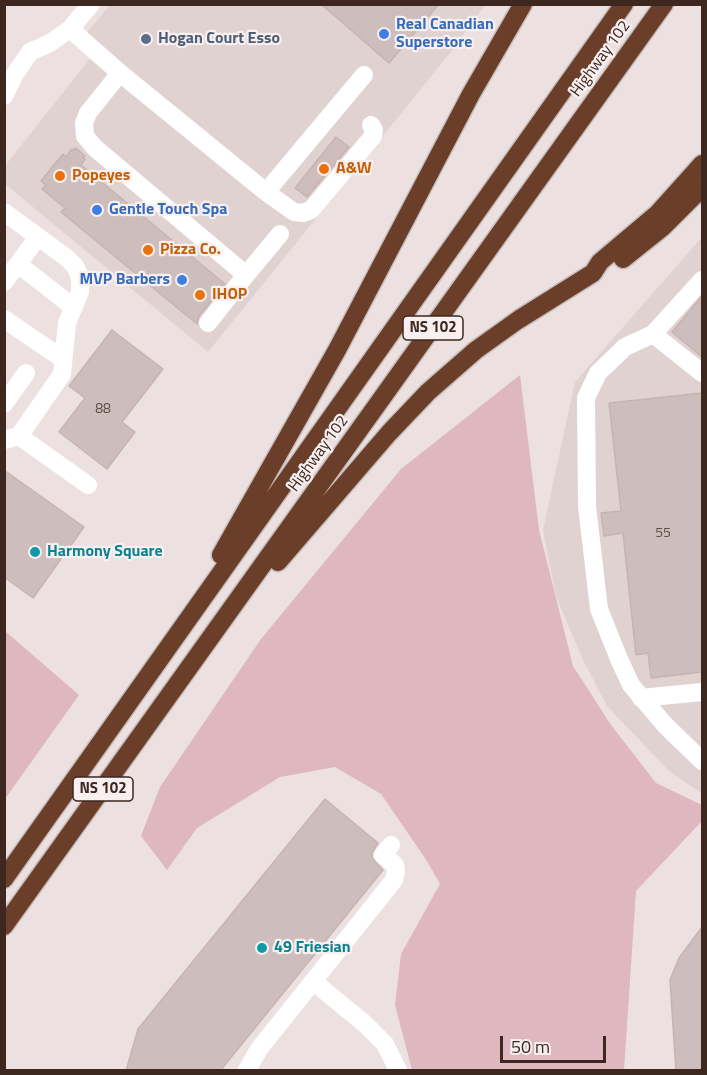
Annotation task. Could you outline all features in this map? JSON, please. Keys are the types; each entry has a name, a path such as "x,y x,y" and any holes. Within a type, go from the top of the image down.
{"highway":[{"path":"178,634 337,350 471,94 523,4"},
{"name":"Highway 102","path":"4,879 624,4"},
{"name":"Highway 102","path":"4,926 664,4"},
{"path":"201,652 389,433 428,392 476,350 518,320 593,273 600,262 658,213 702,164"},
{"path":"593,273 604,273 630,254 663,227 702,188"}],"street":[{"path":"4,96 30,52 51,43 70,30 91,4"},
{"path":"70,30 270,196 294,212 303,213 311,210 373,136 374,130 371,125"},
{"path":"120,73 88,113 84,123 85,136 95,148 246,275"},
{"path":"270,196 364,75"},
{"path":"4,212 75,266 80,277 80,292 67,323 62,374 12,438 88,485"},
{"path":"208,323 280,234"},
{"path":"4,282 38,237"},
{"path":"18,264 73,307"},
{"path":"702,280 653,334 625,347 598,373 586,398 587,506 600,609 631,685 691,752 702,761"},
{"path":"4,319 63,359"},
{"path":"653,334 702,373"},
{"path":"4,404 26,373"},
{"path":"641,698 702,692"},
{"path":"247,1071 260,1049 394,880 395,865 383,855 391,845"},
{"path":"314,982 365,1024 385,1044 398,1071"}],"shaded area":[{"path":"110,5 485,5 450,53 208,352 5,184 4,167 92,56 78,43"},
{"path":"702,237 702,794 669,771 607,706 582,658 556,596 543,530 575,382"},
{"path":"520,375 539,530 573,666 611,725 656,783 702,805 702,821 636,891 624,1070 412,1070 395,1005 401,954 440,884 381,794 335,767 280,777 197,828 167,870 141,836 160,787 261,639 401,469"},
{"path":"5,631 79,695 5,799"}],"building":[{"name":"Real Canadian Superstore","path":"321,4 439,4 389,63"},
{"name":"A&W","path":"336,137 349,147 307,197 295,188"},
{"path":"76,148 85,156 81,165 225,284 199,316 197,324 61,212 65,208 42,189 46,185 41,181 63,154 66,157 72,149"},
{"path":"702,296 702,357 672,332"},
{"path":"112,330 163,369 122,422 135,432 107,469 59,432 85,398 69,386"},
{"path":"702,393 702,672 651,678 648,653 636,655 623,533 604,536 601,513 621,511 609,403"},
{"name":"Harmony Square","path":"4,470 84,527 33,598 4,577"},
{"name":"49 Friesian","path":"325,799 378,843 372,853 372,858 383,870 220,1071 126,1071 138,1029"},
{"path":"702,927 702,1071 676,1071 670,980 679,958"}],"place":[{"name":"Real Canadian Superstore","path":"384,34"},
{"name":"Hogan Court Esso","path":"146,39"},
{"name":"A&W","path":"324,169"},
{"name":"Popeyes","path":"60,176"},
{"name":"Gentle Touch Spa","path":"97,210"},
{"name":"Pizza Co.","path":"148,250"},
{"name":"MVP Barbers","path":"182,280"},
{"name":"IHOP","path":"200,295"},
{"name":"Harmony Square","path":"35,552"},
{"name":"49 Friesian","path":"262,948"}]}
